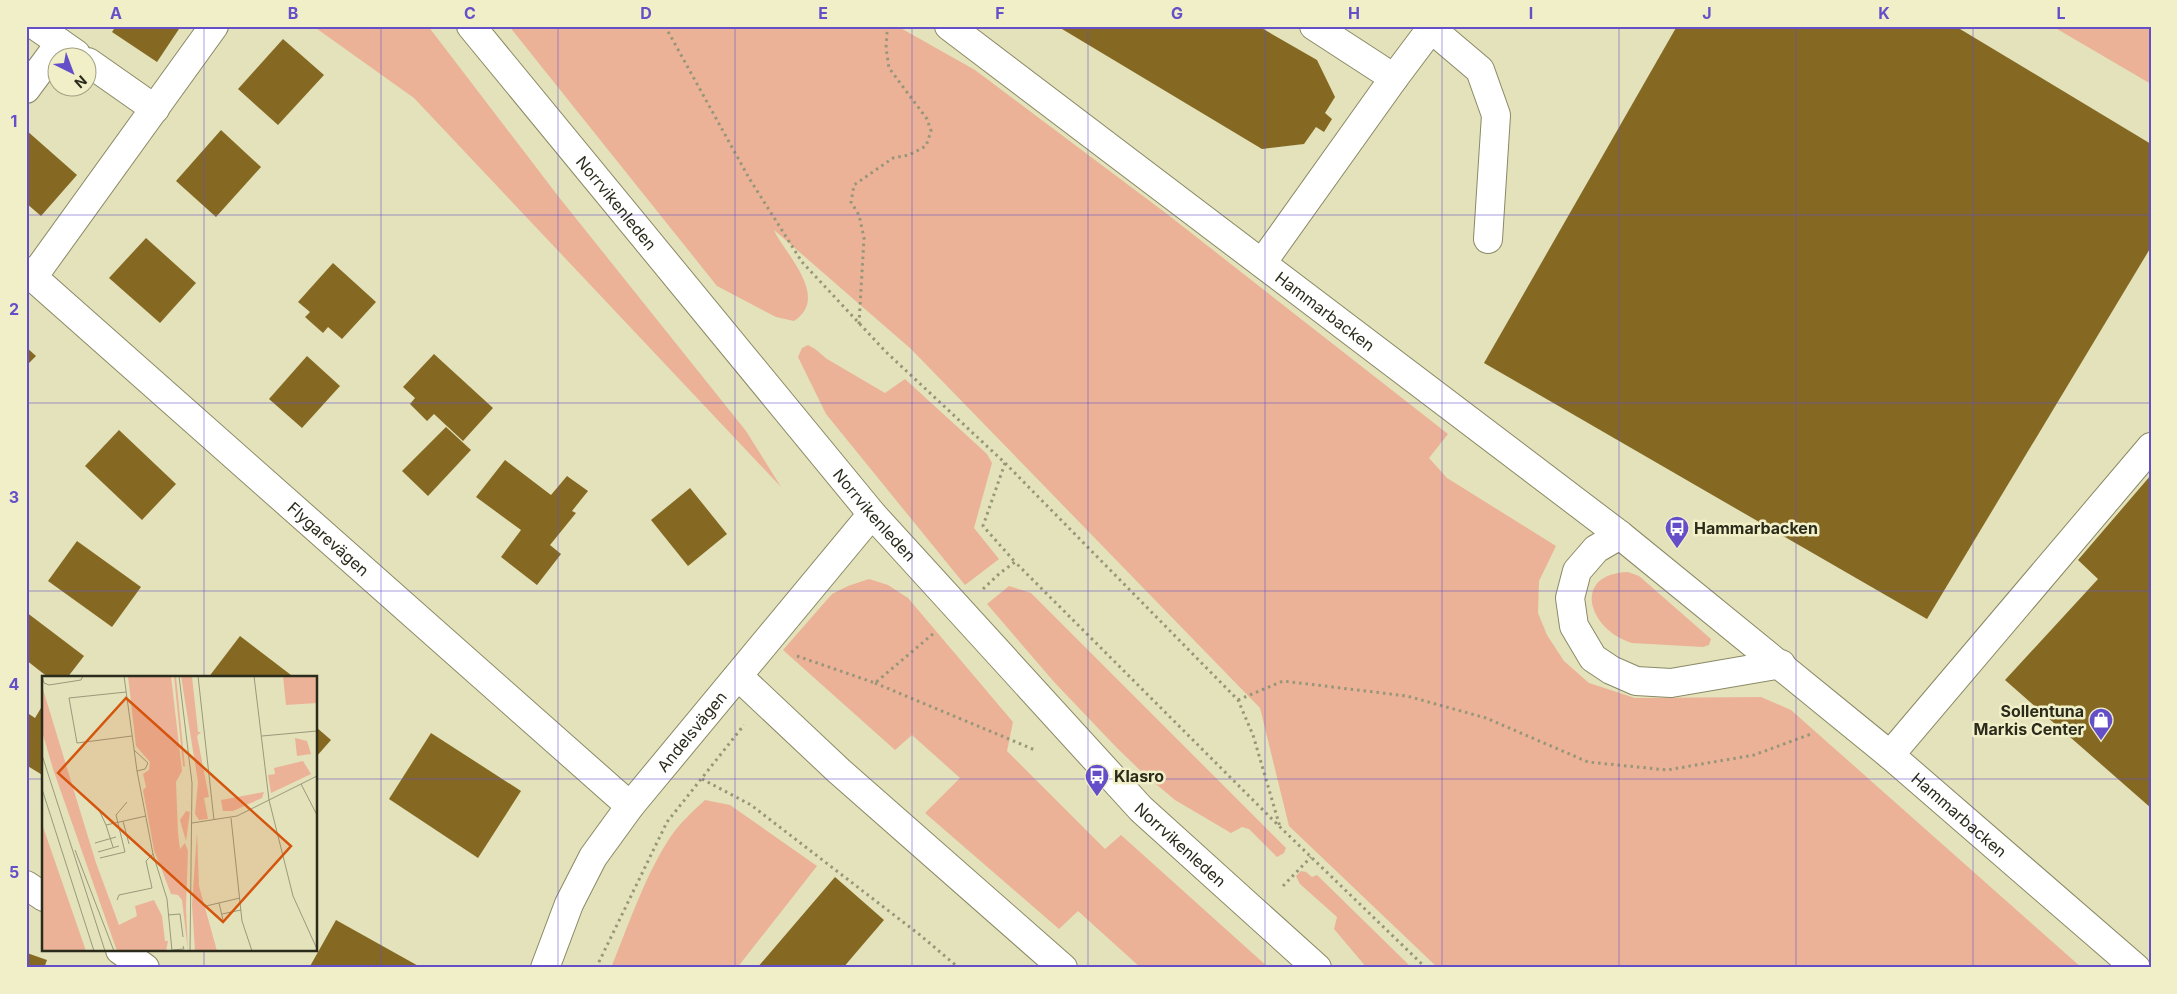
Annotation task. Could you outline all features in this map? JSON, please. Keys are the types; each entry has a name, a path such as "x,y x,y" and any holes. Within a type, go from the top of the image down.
{"street":[{"path":"36,26 67,48"},
{"path":"30,274 214,26"},
{"name":"Norrvikenleden","path":"471,26 872,514 1141,809 1317,968"},
{"path":"1314,26 1394,78"},
{"path":"1262,263 1431,27 1480,70 1496,115 1488,239"},
{"name":"Hammarbacken","path":"957,29 1620,534 1781,664 2136,968"},
{"path":"98,69 155,108"},
{"path":"26,89 48,70"},
{"name":"Flygarevägen","path":"30,274 630,806"},
{"path":"1890,756 2151,447"},
{"name":"Andelsvägen","path":"545,968 569,904 593,857 630,806 872,514"},
{"path":"1620,534 1596,549 1577,571 1570,598 1574,626 1593,658 1612,670 1636,680 1671,683 1781,664"},
{"path":"738,676 765,699 839,771 1063,968"},
{"path":"26,885 42,896"},
{"path":"123,952 145,968"}],"path":[{"path":"665,26 749,178 802,262 859,325 1005,463 1238,700 1254,735 1280,827"},
{"path":"859,325 864,238 859,215 851,202 854,185 893,158 908,155 926,146 932,131 928,119 889,68 886,48 887,33 890,26"},
{"path":"1005,463 982,526 1015,562 1280,827 1426,968"},
{"path":"979,593 1015,562"},
{"path":"875,683 934,633"},
{"path":"596,968 667,822 799,657 875,683 1035,750"},
{"path":"1238,700 1283,681 1407,696 1486,718 1588,762 1666,770 1754,755 1844,718"},
{"path":"702,779 751,805 920,935 959,968"},
{"path":"1283,886 1311,857"}],"shaded area":[{"path":"313,26 428,26 558,196 746,431 781,487 414,98"},
{"path":"509,26 897,26 975,70 1167,214 1448,434 1429,458 1447,478 1556,546 1539,581 1538,613 1547,635 1564,661 1589,683 1635,698 1761,697 1791,710 2082,968 1438,968 1289,826 1260,708 911,349 774,230 802,275 807,288 808,300 804,311 794,321 776,317 717,286"},
{"path":"2052,26 2151,26 2151,84"},
{"path":"808,345 827,359 885,393 905,379 987,454 992,463 974,528 999,559 965,585 826,414 798,357 802,348"},
{"path":"1628,572 1639,576 1711,639 1709,645 1703,647 1632,643 1617,636 1605,627 1596,615 1592,603 1593,592 1598,582 1610,575"},
{"path":"869,579 888,585 908,598 1013,722 1007,751 1105,849 1121,835 1269,968 1141,968 1078,911 1059,929 925,813 960,778 912,735 895,750 783,650 832,594"},
{"path":"1009,586 1031,593 1286,848 1284,853 1277,857 1249,829 1242,827 1231,833 1175,800 1117,748 1055,683 987,604"},
{"path":"705,800 730,805 817,866 737,968 611,968 653,867 671,836"},
{"path":"1301,871 1306,872 1312,877 1317,875 1412,968 1367,968 1334,929 1337,917 1300,884 1296,876"}],"building":[{"path":"116,26 181,26 157,62 112,32"},
{"path":"1057,26 1258,26 1317,60 1335,97 1325,113 1332,119 1324,132 1316,127 1304,144 1262,149"},
{"path":"1677,26 1955,26 2151,144 2151,247 1927,619 1484,363"},
{"path":"283,39 324,75 278,125 238,89"},
{"path":"26,130 77,175 41,216 26,203"},
{"path":"221,130 261,167 216,217 176,181"},
{"path":"146,238 196,283 160,323 109,278"},
{"path":"333,263 376,302 342,339 328,327 323,333 305,317 310,312 298,302"},
{"path":"26,347 36,356 26,366"},
{"path":"434,354 493,408 463,441 434,414 427,421 410,404 415,398 403,387"},
{"path":"307,356 340,386 302,428 269,399"},
{"path":"446,427 471,450 428,496 402,471"},
{"path":"119,430 176,484 142,520 85,466"},
{"path":"505,460 551,495 567,476 588,491 572,511 576,513 550,545 561,554 537,585 501,557 521,530 476,497"},
{"path":"2151,475 2151,808 2005,680 2098,579 2078,560"},
{"path":"690,488 727,534 688,566 651,520"},
{"path":"77,541 141,587 112,627 48,581"},
{"path":"26,612 84,656 69,676 46,676 26,660"},
{"path":"240,636 291,675 290,676 210,676"},
{"path":"42,709 42,775 26,765 26,712 35,718"},
{"path":"318,729 331,740 318,755"},
{"path":"431,733 521,791 478,858 389,799"},
{"path":"835,877 884,920 843,968 757,968"},
{"path":"336,920 422,968 309,968"},
{"path":"27,953 47,960 44,968 26,968"}],"place":[{"name":"Hammarbacken","path":"1677,549"},
{"name":"Sollentuna Markis Center","path":"2101,741"},
{"name":"Klasro","path":"1097,797"}]}
